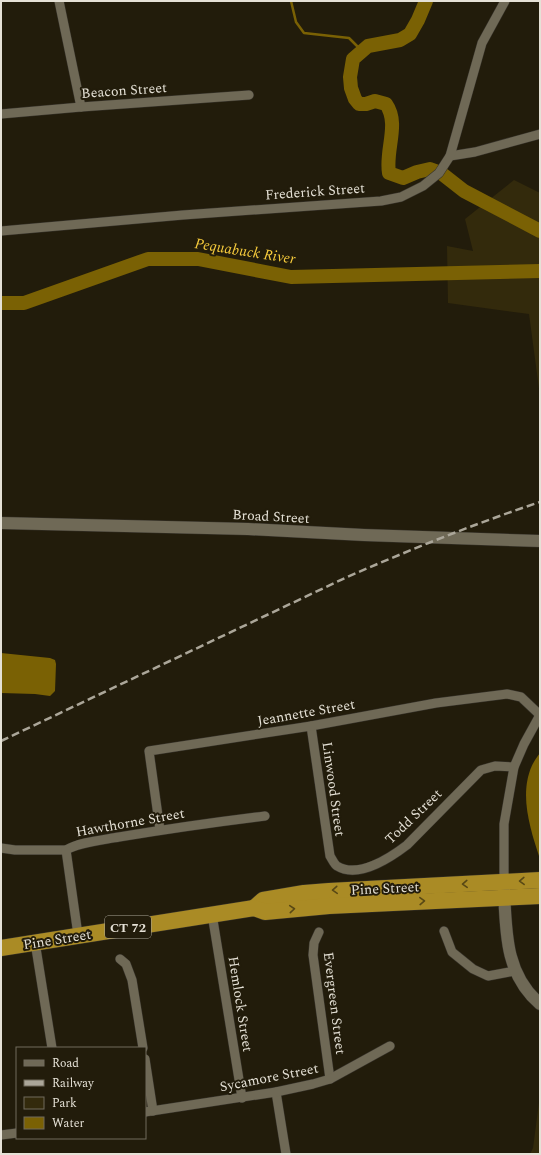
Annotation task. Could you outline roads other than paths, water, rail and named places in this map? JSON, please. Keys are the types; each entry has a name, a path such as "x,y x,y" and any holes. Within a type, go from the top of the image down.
{"highway":[{"name":"CT 72","path":"504,882 540,880"},
{"name":"Pine Street","path":"254,908 263,900 304,893 504,882"},
{"name":"CT 72","path":"504,898 540,896"},
{"name":"Pine Street","path":"1,948 254,908 265,912 329,906 504,898"}],"main road":[{"name":"Broad Street","path":"1,523 248,529 364,535 540,541"},
{"path":"504,882 504,898 510,958 522,986 540,1004"}],"street":[{"path":"59,1 81,107"},
{"name":"Frederick Street","path":"1,231 183,215 381,201 401,197 414,192 432,179 443,168 450,156 482,43 505,1"},
{"name":"Beacon Street","path":"1,114 249,95"},
{"path":"450,156 475,152 540,134"},
{"name":"Jeannette Street","path":"160,830 149,750 311,726 436,703 507,694 521,697 540,715"},
{"path":"504,882 504,824 514,768 524,744 540,715"},
{"name":"Linwood Street","path":"311,726 330,856"},
{"name":"Todd Street","path":"330,856 336,865 345,869 361,869 385,860 407,845 481,770 496,766 514,768"},
{"name":"Hawthorne Street","path":"1,848 16,850 66,850 72,846 160,830 265,816"},
{"path":"66,850 78,935"},
{"name":"Hemlock Street","path":"212,914 242,1098"},
{"path":"444,931 452,952 473,969 488,976 515,971"},
{"name":"Evergreen Street","path":"319,932 314,943 313,955 330,1079"},
{"path":"35,942 52,1047"},
{"path":"120,959 126,964 132,980 143,1047"},
{"name":"Sycamore Street","path":"149,1111 242,1098 313,1084 330,1079 390,1046"},
{"path":"146,1072 149,1111"},
{"path":"276,1092 286,1154"},
{"path":"1,1135 16,1133"}],"water":[{"path":"1,653 50,658 55,660 55,691 50,696 1,693"},
{"path":"540,753 540,859 532,833 526,805 526,791 532,765"}],"waterway":[{"path":"291,1 296,22 304,33 349,38 362,51"},
{"path":"426,1 410,34 400,40 368,46 353,59 350,77 351,88 355,99 359,104 366,104 375,101 386,104 390,112 392,129 388,164 389,173 403,178 417,172 430,169 441,173 464,191 540,231"},
{"name":"Pequabuck River","path":"1,303 24,303 148,259 198,259 291,277 540,271"}],"railway":[{"path":"1,741 345,578 393,557 491,519 540,502"}]}
